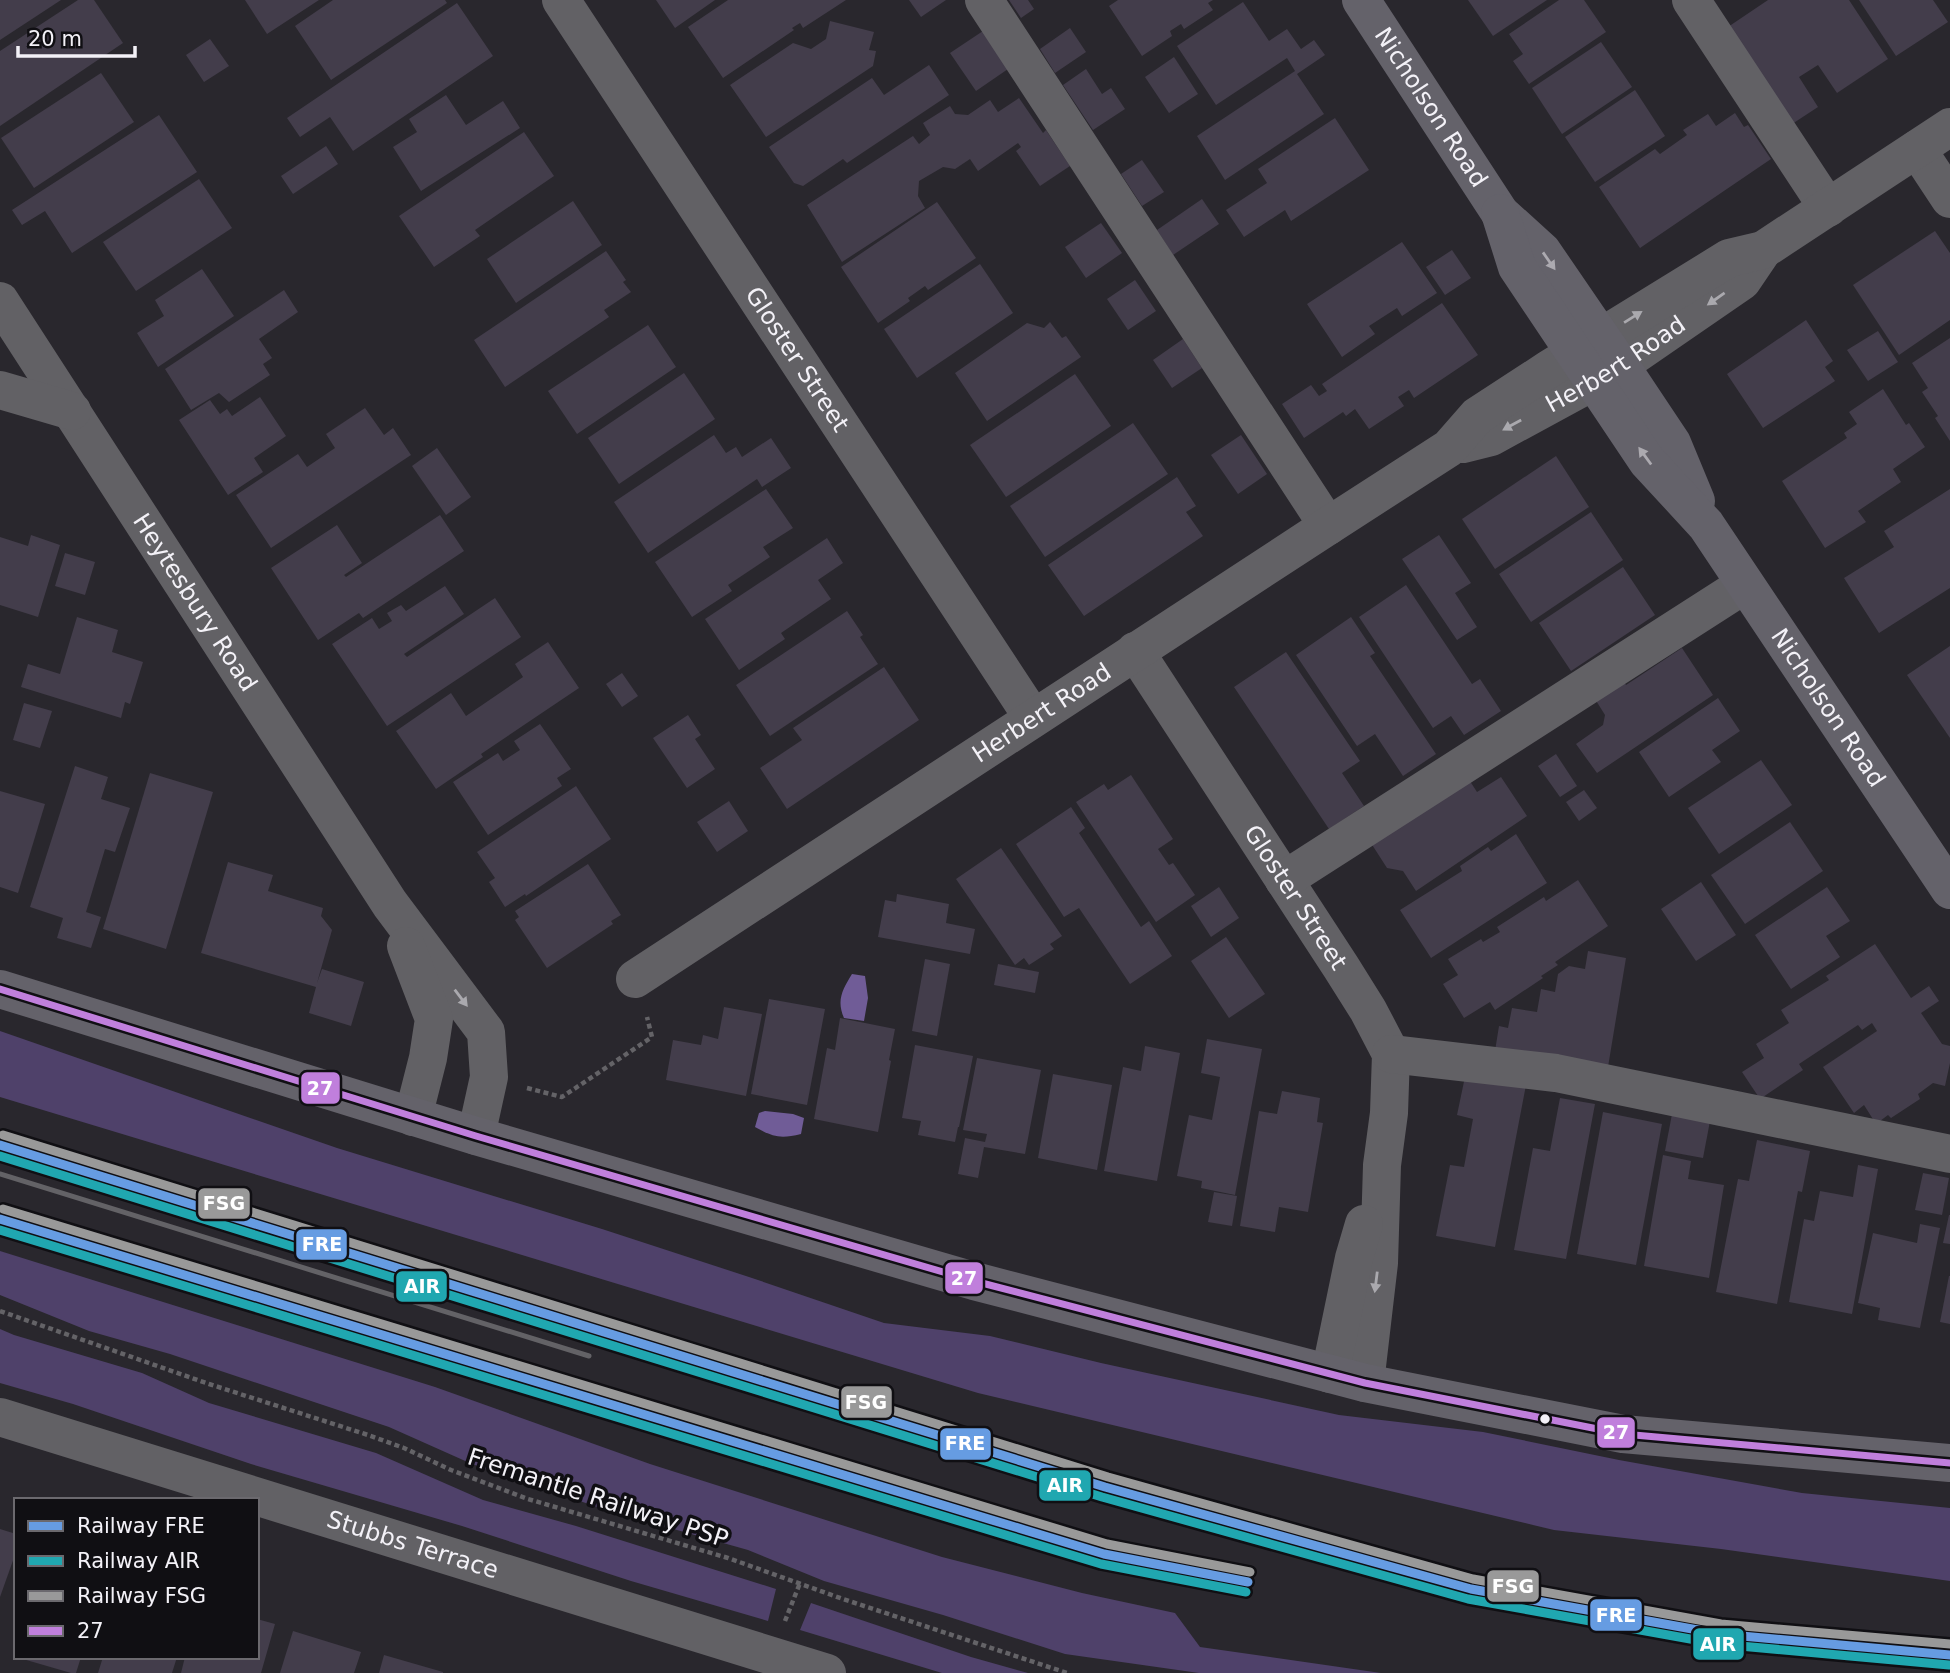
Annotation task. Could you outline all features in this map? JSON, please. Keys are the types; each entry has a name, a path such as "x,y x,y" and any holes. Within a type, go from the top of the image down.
{"main road":[{"name":"Nicholson Road","path":"1361,0 1500,213 1517,267 1597,359 1647,461 1706,525 1950,890"},
{"path":"0,989 476,1136 974,1281 1347,1379 1623,1434 1950,1464"}],"street":[{"name":"Gloster Street","path":"561,0 1033,718"},
{"path":"984,0 1328,526"},
{"path":"1691,0 1828,208"},
{"name":"Herbert Road","path":"635,979 1450,448 1492,437 1729,258 1763,250 1950,127"},
{"path":"1917,149 1950,199"},
{"name":"Heytesbury Road","path":"0,301 390,904 486,1032 489,1077 476,1136"},
{"path":"0,390 72,411"},
{"path":"1284,880 1744,585"},
{"name":"Gloster Street","path":"1135,651 1368,1010 1391,1054 1389,1113 1382,1165 1379,1263 1347,1379"},
{"name":"Heytesbury Road","path":"390,904 434,1019 428,1058 413,1116"},
{"path":"1391,1054 1556,1073 1950,1154"},
{"name":"Stubbs Terrace","path":"0,1417 244,1498"},
{"name":"Stubbs Terrace","path":"259,1503 729,1659 827,1673"}],"path":[{"path":"562,1097 652,1037"},
{"name":"Fremantle Railway PSP","path":"0,1311 209,1384 368,1435 528,1499 728,1558 1067,1673"}],"shaded area":[{"path":"852,974 865,976 868,998 864,1021 844,1018 842,1012 842,995"},
{"path":"0,1031 337,1148 602,1229 884,1323 990,1336 1339,1415 1483,1432 1802,1493 1950,1508 1950,1581 1721,1549 1554,1530 978,1393 0,1097"},
{"path":"765,1111 804,1118 801,1134 777,1136 755,1127 759,1113"},
{"path":"0,1251 435,1387 650,1464 942,1557 1082,1593 1175,1613 1200,1647 1381,1673 1199,1673 1065,1654 824,1581 748,1550 606,1510 472,1464 389,1427 170,1354 89,1331 0,1295"},
{"path":"0,1329 142,1373 209,1403 376,1453 483,1500 576,1526 776,1589 768,1621 251,1464 73,1404 0,1383"},
{"path":"811,1603 971,1657 1028,1673 942,1673 800,1630"}],"building":[{"path":"0,0 61,0 0,40"},
{"path":"78,0 94,0 123,43 0,126 0,51"},
{"path":"245,0 319,0 267,34"},
{"path":"333,0 445,0 447,3 331,80 295,26"},
{"path":"656,0 715,0 675,28"},
{"path":"728,0 846,0 803,28 800,23 792,28 794,30 723,78 688,27"},
{"path":"909,0 946,0 921,17"},
{"path":"1009,0 1028,0 1034,9 1021,18"},
{"path":"1118,0 1213,0 1208,3 1213,10 1184,29 1181,24 1170,31 1172,36 1142,56 1109,6"},
{"path":"1468,0 1547,0 1493,36"},
{"path":"1559,0 1584,0 1606,32 1529,84 1513,61 1523,54 1509,34"},
{"path":"1768,0 1849,0 1888,59 1837,93 1818,65 1799,77 1818,107 1786,128 1722,31"},
{"path":"1859,0 1933,0 1948,22 1896,56"},
{"path":"1243,2 1269,41 1287,29 1301,49 1314,40 1325,55 1297,74 1324,114 1225,180 1197,136 1295,71 1287,58 1216,105 1177,46"},
{"path":"457,3 493,56 353,151 330,117 300,137 287,118"},
{"path":"830,21 874,32 869,50 876,51 873,66 766,137 730,85 793,43 811,49 826,39"},
{"path":"1070,28 1086,52 1055,73 1040,49"},
{"path":"983,31 1008,69 976,91 950,53"},
{"path":"210,39 229,66 204,82 186,55"},
{"path":"1601,42 1632,87 1562,134 1532,88"},
{"path":"1174,57 1198,94 1169,113 1145,77"},
{"path":"929,65 949,95 847,163 843,159 803,186 794,183 769,147 872,78 884,95"},
{"path":"1086,69 1102,94 1111,88 1125,109 1093,130 1063,85"},
{"path":"101,73 134,122 34,188 1,138"},
{"path":"1635,90 1665,136 1595,182 1565,137"},
{"path":"446,95 466,125 503,101 520,128 421,191 393,147 417,132 409,119"},
{"path":"1019,98 1043,133 1046,130 1070,166 1040,186 1016,151 1021,147 1018,143 978,171 970,159 955,169 943,167 919,181 918,196 925,208 842,262 807,205 913,136 919,144 930,135 923,123 950,106 955,114 968,115 990,100 998,112"},
{"path":"1735,113 1744,127 1748,125 1771,159 1640,248 1599,187 1655,149 1660,154 1687,135 1683,130 1708,114 1716,126"},
{"path":"159,115 197,172 72,253 45,211 22,225 12,210"},
{"path":"1335,118 1369,170 1291,221 1285,210 1244,237 1226,210 1267,183 1258,169"},
{"path":"524,132 554,176 475,230 480,236 434,267 399,216"},
{"path":"326,146 338,164 293,194 281,176"},
{"path":"1142,160 1164,192 1142,206 1121,174"},
{"path":"199,179 232,228 136,291 103,242"},
{"path":"1202,199 1219,224 1173,255 1157,230"},
{"path":"573,201 602,245 516,303 487,259"},
{"path":"937,202 976,258 928,290 925,286 908,298 910,301 878,323 841,267"},
{"path":"1101,223 1122,253 1086,278 1065,247"},
{"path":"1935,231 1950,253 1950,320 1899,355 1853,285"},
{"path":"1402,242 1437,293 1402,316 1397,308 1369,326 1375,334 1342,357 1307,304"},
{"path":"1452,250 1471,278 1445,295 1426,267"},
{"path":"606,251 631,292 604,310 609,317 505,387 474,340"},
{"path":"980,264 1013,313 917,378 884,329"},
{"path":"202,269 234,316 158,367 137,333 164,316 155,300"},
{"path":"1135,280 1156,311 1128,330 1107,299"},
{"path":"284,290 298,312 259,339 272,358 263,364 270,375 229,402 219,393 191,410 165,369"},
{"path":"1442,303 1478,355 1414,398 1409,390 1398,397 1404,406 1369,429 1355,409 1346,416 1343,412 1304,438 1282,404 1311,385 1319,396 1327,391 1322,384"},
{"path":"1806,320 1833,361 1825,367 1835,381 1763,428 1727,374"},
{"path":"1050,322 1062,338 1066,336 1081,357 987,421 955,373 1027,323 1044,328"},
{"path":"648,325 676,367 577,434 548,391"},
{"path":"1878,331 1898,362 1868,381 1847,350"},
{"path":"1950,338 1950,441 1922,392 1928,388 1912,363"},
{"path":"1183,339 1202,368 1172,388 1153,360"},
{"path":"684,373 715,419 619,484 588,438"},
{"path":"1075,374 1111,426 1006,497 970,445"},
{"path":"1883,389 1906,425 1909,423 1925,447 1893,469 1901,482 1858,511 1866,522 1825,548 1782,481 1847,438 1844,433 1857,424 1849,412"},
{"path":"260,397 286,436 254,458 263,472 228,495 179,420 210,400 220,414 227,409 232,416"},
{"path":"365,408 384,435 393,428 411,455 271,548 236,495 298,454 307,467 335,448 326,434"},
{"path":"1133,423 1168,474 1045,557 1010,506"},
{"path":"714,435 726,453 736,447 742,457 771,438 791,468 762,487 757,479 648,553 614,502"},
{"path":"1241,435 1267,474 1238,494 1211,455"},
{"path":"437,448 471,497 446,515 412,466"},
{"path":"1556,456 1589,507 1495,569 1462,519"},
{"path":"1177,477 1196,506 1186,512 1203,536 1084,616 1048,565"},
{"path":"766,489 793,528 763,547 770,557 728,585 732,591 692,617 655,562"},
{"path":"1950,489 1950,588 1879,633 1844,578 1894,547 1884,531"},
{"path":"1591,512 1623,560 1531,622 1499,574"},
{"path":"440,515 464,551 363,618 359,613 318,640 271,568 337,525 362,563 344,575 346,577"},
{"path":"31,535 60,545 38,617 0,605 0,537 28,546"},
{"path":"1439,535 1471,583 1455,593 1477,627 1457,640 1402,559"},
{"path":"827,538 843,563 818,580 831,599 781,633 785,639 739,670 705,619"},
{"path":"65,553 95,562 85,595 55,586"},
{"path":"1623,567 1655,615 1571,671 1539,623"},
{"path":"1406,585 1472,684 1480,679 1501,711 1464,735 1451,716 1433,728 1359,617"},
{"path":"445,586 464,614 404,654 407,657 495,598 521,637 387,726 332,644 372,618 379,629 392,621 387,613 401,605 406,611"},
{"path":"847,611 878,664 770,736 736,685"},
{"path":"77,617 118,630 112,652 143,662 130,704 125,702 121,718 21,687 28,664 60,674"},
{"path":"1351,617 1375,653 1370,656 1436,754 1403,776 1375,734 1357,746 1296,655"},
{"path":"548,642 579,688 481,754 483,757 436,789 396,731 451,693 466,716 523,677 515,664"},
{"path":"1950,646 1950,738 1907,675"},
{"path":"1682,648 1713,695 1597,773 1576,744 1603,725 1605,715 1595,699 1623,680 1626,685"},
{"path":"1286,652 1360,761 1342,773 1364,806 1329,829 1234,687"},
{"path":"884,667 919,720 787,809 760,768 802,740 793,728"},
{"path":"622,673 638,696 622,707 606,684"},
{"path":"1718,698 1740,731 1712,750 1721,762 1669,797 1639,752"},
{"path":"24,703 52,711 40,748 13,740"},
{"path":"688,715 701,735 695,739 715,769 687,788 653,738"},
{"path":"540,724 571,769 557,778 562,786 488,835 453,782 498,753 503,761 520,750 514,741"},
{"path":"1556,754 1577,786 1560,797 1538,766"},
{"path":"1761,760 1792,805 1719,854 1688,808"},
{"path":"75,766 108,777 101,799 130,808 115,852 105,849 86,912 101,917 91,948 57,938 63,918 30,907"},
{"path":"150,773 213,792 166,949 103,929"},
{"path":"1131,775 1173,839 1158,849 1169,865 1173,863 1195,895 1156,922 1076,802 1104,784 1108,790"},
{"path":"1466,775 1477,792 1501,777 1527,816 1416,891 1403,871 1387,868 1369,840"},
{"path":"576,786 611,839 505,907 489,882 495,878 477,852"},
{"path":"1584,790 1597,808 1579,821 1566,802"},
{"path":"0,791 45,804 18,893 0,887"},
{"path":"729,801 748,831 717,852 697,822"},
{"path":"1071,807 1085,828 1079,833 1141,927 1149,921 1172,956 1130,984 1079,908 1064,917 1016,844"},
{"path":"1790,822 1823,871 1745,924 1711,875"},
{"path":"1516,834 1547,883 1431,958 1400,910 1462,871 1460,866 1488,847 1491,851"},
{"path":"1001,848 1062,936 1050,944 1054,949 1029,965 1024,958 1015,965 956,879"},
{"path":"228,862 273,875 268,891 323,908 321,916 332,930 317,983 322,969 364,982 351,1026 309,1013 316,987 201,953"},
{"path":"588,864 621,915 611,921 613,924 547,968 515,920 519,917 515,911"},
{"path":"1578,880 1608,926 1555,962 1558,965 1541,976 1543,978 1495,1010 1490,1002 1464,1018 1443,984 1458,975 1448,959 1481,939 1483,942 1500,932 1497,927 1544,897 1546,901"},
{"path":"1701,882 1736,935 1696,961 1661,909"},
{"path":"1219,887 1239,918 1211,937 1191,906"},
{"path":"1827,887 1850,921 1826,936 1840,957 1791,989 1755,935"},
{"path":"897,894 949,904 946,923 975,929 970,954 878,937 885,900 896,902"},
{"path":"1226,937 1265,994 1229,1018 1191,961"},
{"path":"1875,944 1911,998 1929,986 1939,1001 1921,1013 1942,1044 1950,1046 1950,1063 1945,1086 1933,1083 1918,1094 1920,1099 1891,1118 1888,1115 1876,1124 1864,1105 1854,1113 1823,1067 1877,1031 1872,1023 1862,1030 1858,1025 1799,1064 1803,1070 1760,1099 1742,1072 1764,1058 1756,1044 1789,1023 1781,1010 1829,980 1826,976"},
{"path":"1588,951 1626,958 1608,1067 1495,1051 1499,1026 1508,1028 1512,1008 1537,1012 1541,989 1555,992 1558,974 1569,966 1585,969"},
{"path":"925,959 950,964 937,1036 912,1031"},
{"path":"998,964 1039,972 1035,993 994,985"},
{"path":"769,999 825,1009 807,1105 751,1094"},
{"path":"724,1007 762,1014 746,1096 666,1080 673,1040 701,1045 703,1035 718,1039"},
{"path":"840,1018 895,1029 878,1132 814,1119 827,1048 835,1050"},
{"path":"1207,1039 1262,1049 1235,1195 1201,1188 1202,1181 1177,1176 1189,1115 1212,1120 1220,1077 1201,1073"},
{"path":"915,1045 973,1056 955,1142 918,1135 921,1121 902,1118"},
{"path":"1145,1046 1180,1053 1157,1181 1104,1171 1123,1067 1141,1071"},
{"path":"977,1058 1041,1070 1025,1154 984,1147 978,1178 958,1174 965,1138 985,1142 987,1134 963,1130"},
{"path":"1466,1072 1526,1085 1495,1247 1436,1236 1450,1165 1464,1167 1473,1119 1457,1115"},
{"path":"1053,1074 1112,1085 1097,1170 1038,1158"},
{"path":"1282,1091 1320,1098 1317,1122 1323,1123 1308,1212 1279,1207 1275,1232 1240,1226 1259,1111 1277,1114"},
{"path":"1560,1098 1595,1104 1566,1259 1514,1250 1533,1148 1550,1151"},
{"path":"1603,1112 1662,1124 1636,1265 1577,1254"},
{"path":"1672,1114 1710,1121 1703,1158 1665,1151"},
{"path":"1757,1140 1810,1151 1802,1192 1798,1191 1777,1304 1716,1292 1738,1179 1749,1181"},
{"path":"1663,1155 1691,1161 1688,1179 1724,1185 1709,1278 1644,1266"},
{"path":"1858,1165 1878,1169 1852,1314 1789,1302 1804,1219 1814,1221 1820,1191 1853,1197"},
{"path":"1923,1173 1949,1178 1942,1215 1915,1210"},
{"path":"1214,1192 1237,1196 1232,1226 1208,1222"},
{"path":"1950,1215 1950,1244 1943,1243"},
{"path":"1920,1224 1940,1228 1920,1328 1878,1320 1880,1308 1858,1303 1873,1233 1917,1243"},
{"path":"1950,1276 1950,1324 1940,1322"},
{"path":"0,1529 14,1533 14,1558 0,1597"},
{"path":"259,1620 275,1624 261,1673 181,1673 184,1659 259,1659"},
{"path":"293,1631 361,1652 354,1673 280,1673"},
{"path":"384,1655 443,1672 443,1673 379,1673"},
{"path":"23,1659 80,1659 76,1673"},
{"path":"102,1659 176,1659 172,1673 98,1673"}],"railway":[{"path":"0,1174 589,1356"}],"rail line":[{"name":"FSG","path":"3,1135 1108,1477 1473,1579 1721,1624 1950,1644"},
{"name":"FRE","path":"0,1145 1105,1487 1471,1589 1720,1634 1950,1655"},
{"name":"AIR","path":"0,1156 1102,1497 1468,1599 1718,1644 1949,1665"},
{"name":"FSG","path":"3,1209 1107,1544 1250,1572"},
{"name":"FRE","path":"0,1219 1104,1554 1248,1582"},
{"name":"AIR","path":"0,1230 1101,1564 1246,1592"}],"transit line":[{"name":"27","path":"0,989 476,1136 974,1281 1365,1383 1623,1434 1950,1463"}]}
